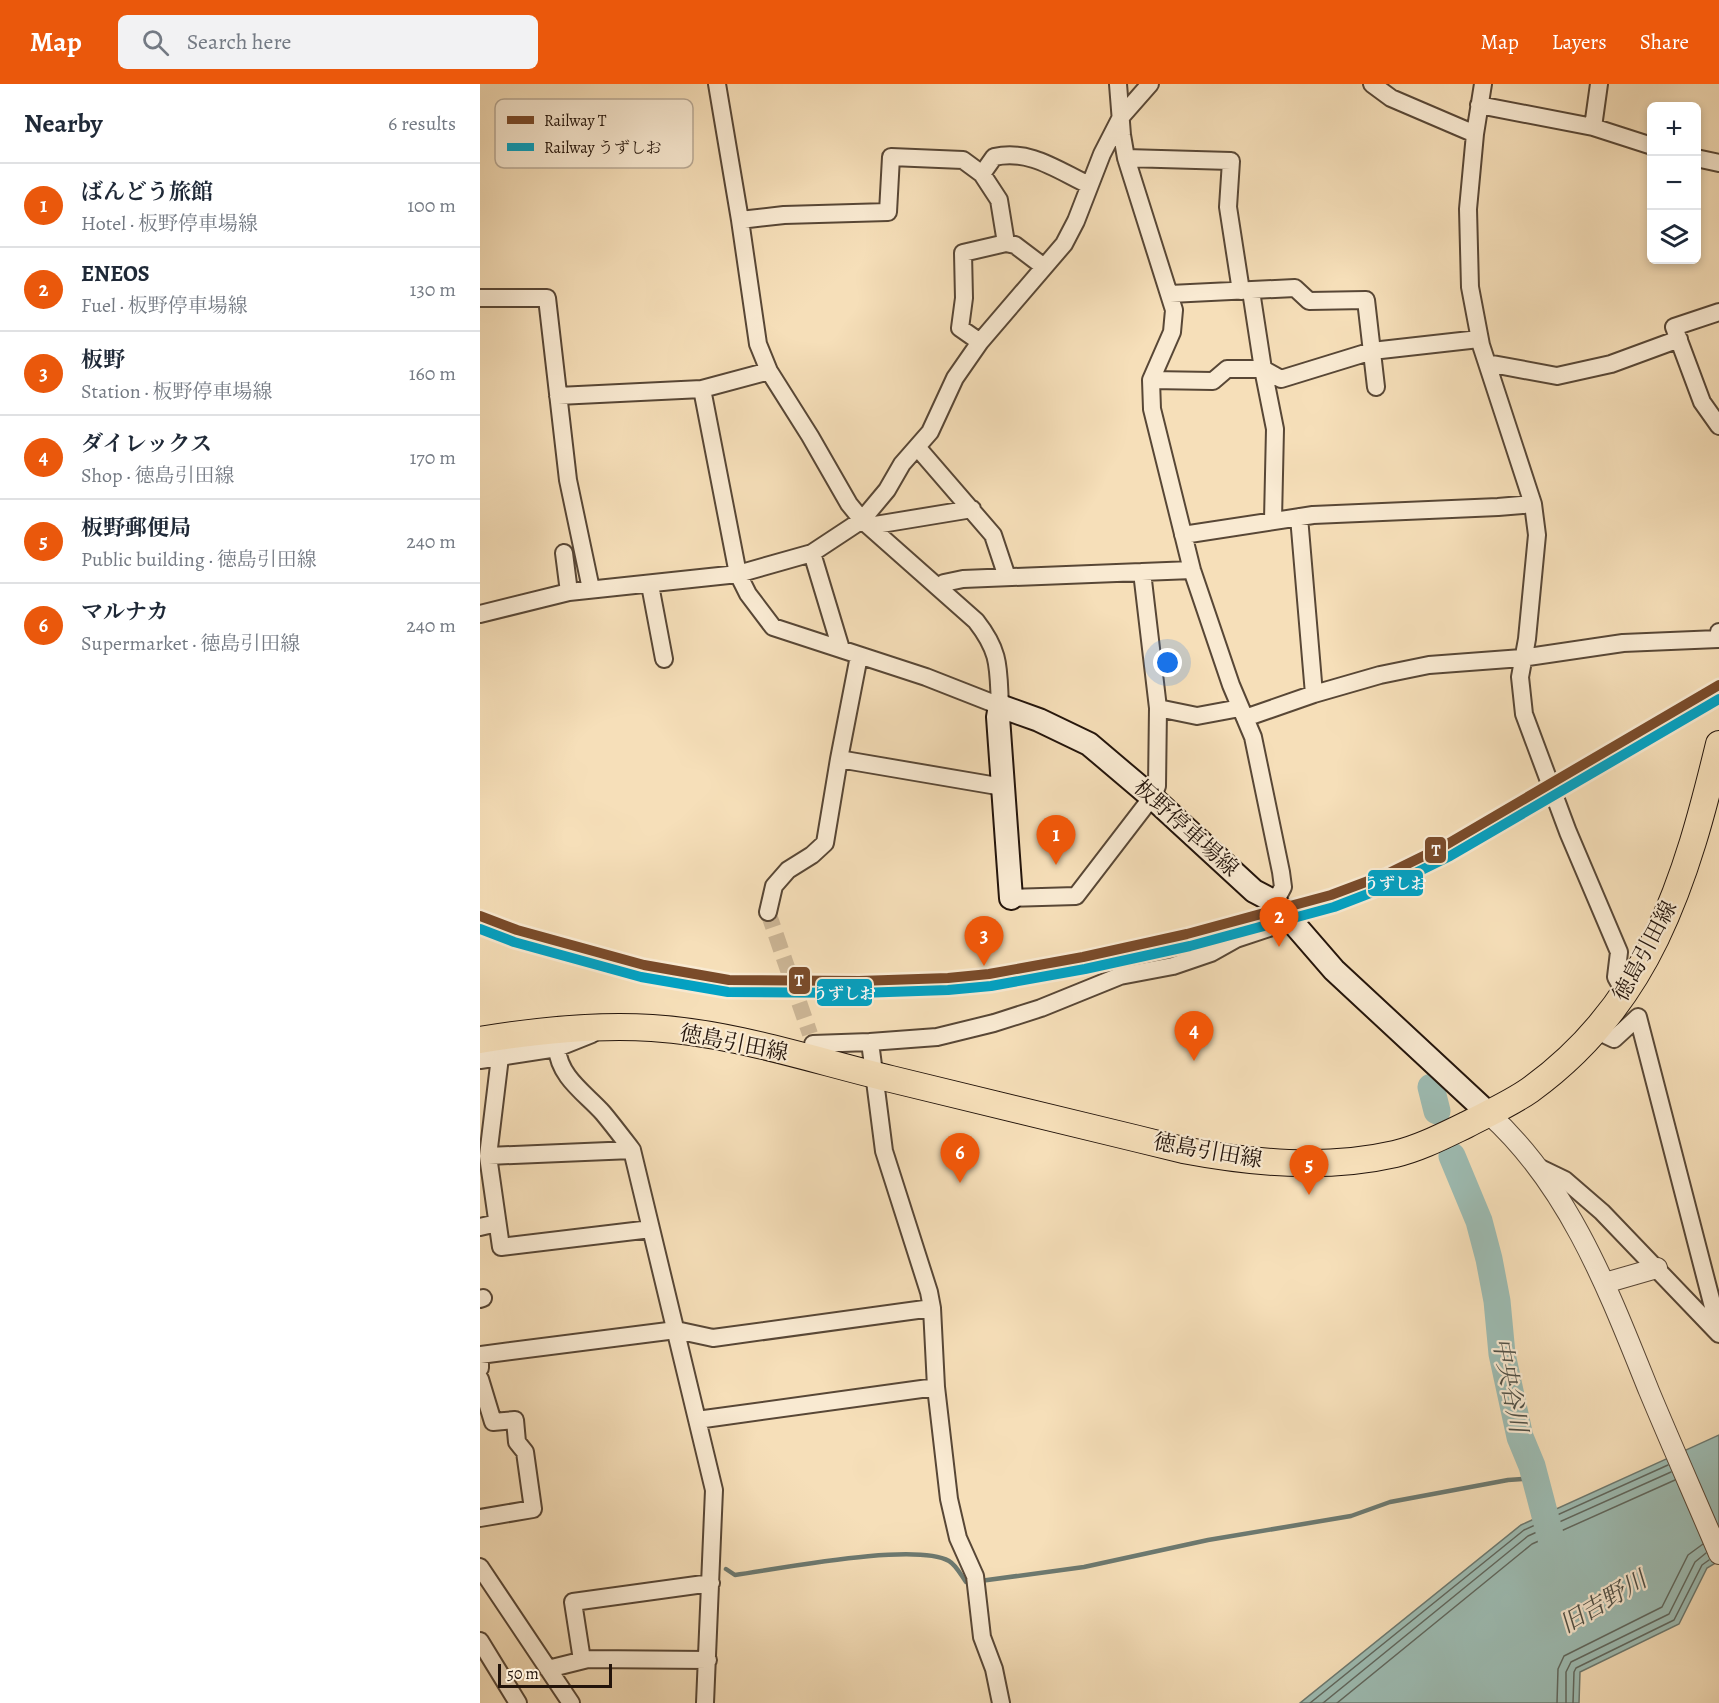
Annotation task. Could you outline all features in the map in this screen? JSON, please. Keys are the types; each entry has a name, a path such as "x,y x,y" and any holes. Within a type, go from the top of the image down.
{"main road":[{"path":"1000,706 998,717 1011,898"},
{"name":"板野停車場線","path":"1000,706 1039,720 1089,744 1152,797 1254,891 1275,902 1334,970 1489,1114"},
{"name":"徳島引田線","path":"480,1040 609,1026 664,1029 726,1038 1183,1150 1230,1159 1276,1163 1340,1162 1395,1154 1434,1141 1489,1114 1530,1090 1573,1054 1611,1014 1656,939 1679,885 1701,819 1719,744"}],"street":[{"path":"702,389 738,574 748,594 773,627 926,677 1000,706 997,655 990,638 976,621 866,523 849,504 769,371 758,344 717,84"},
{"path":"1119,84 1126,158 1174,310 1172,332 1151,380 1152,409 1192,570 1242,713 1253,736 1283,887 1275,902"},
{"path":"866,523 902,464 930,432 955,378 980,342 1064,244 1121,117 1150,84"},
{"path":"1372,84 1391,98 1475,135"},
{"path":"1483,84 1475,135 1468,209 1470,287 1479,339 1533,504 1537,535 1527,639 1520,677 1524,714 1568,832 1619,952 1616,977 1624,993"},
{"path":"1593,127 1599,84"},
{"path":"1479,105 1593,127 1647,144"},
{"path":"982,174 994,157 1010,154 1029,157 1089,186"},
{"path":"740,220 784,215 888,212 891,157 963,160 982,174 999,200 1006,243"},
{"path":"1126,158 1231,161 1228,207 1275,429 1273,520"},
{"path":"1701,159 1719,163"},
{"path":"980,342 960,328 964,298 963,253 1006,243 1015,245 1044,267"},
{"path":"1170,294 1295,288 1309,301 1366,300 1376,387"},
{"path":"480,298 547,298 568,480 591,589"},
{"path":"1719,312 1674,327 1702,402 1719,426"},
{"path":"1151,380 1213,381 1227,369 1263,369 1281,379 1372,351 1479,339"},
{"path":"1486,363 1557,375 1611,364 1679,339"},
{"path":"558,396 702,389 769,371"},
{"path":"917,447 993,535 1007,578"},
{"path":"1183,535 1299,517 1533,504"},
{"path":"481,609 591,589 650,585 738,574 812,553 866,523 972,509"},
{"path":"1299,517 1314,694"},
{"path":"564,553 569,592"},
{"path":"812,553 842,649"},
{"path":"939,587 944,583 963,579 1192,570"},
{"path":"1011,898 1077,896 1158,786 1158,708 1142,572"},
{"path":"650,585 664,659"},
{"path":"1158,708 1197,716 1242,713 1380,675 1429,665 1522,658 1623,644 1719,639 1719,632"},
{"path":"768,912 774,886 788,870 812,855 825,843 859,656"},
{"path":"839,759 1003,787"},
{"path":"773,1049 811,1039 870,1042 937,1037 994,1023 1041,1008 1120,976 1173,966 1211,953 1236,939 1290,921"},
{"path":"1595,1030 1614,1039 1638,1017 1719,1332"},
{"path":"480,1060 557,1048 609,1026"},
{"path":"870,1042 884,1151 929,1292 932,1308 936,1387 950,1499 958,1538 975,1580 982,1637 994,1669 1001,1703"},
{"path":"557,1048 558,1056 569,1079 601,1111 632,1150 714,1490 705,1703"},
{"path":"500,1057 488,1156 501,1247 651,1229"},
{"path":"1489,1114 1513,1136 1538,1167 1582,1237 1605,1283 1719,1554"},
{"path":"488,1156 632,1150"},
{"path":"1538,1167 1565,1180 1602,1212 1719,1332"},
{"path":"480,1227 497,1223"},
{"path":"1605,1283 1657,1268"},
{"path":"480,1368 480,1355 676,1330 713,1338 932,1308"},
{"path":"480,1379 493,1422 515,1420 517,1442 525,1452 533,1509 480,1518"},
{"path":"697,1420 936,1387"},
{"path":"480,1567 570,1703"},
{"path":"582,1660 573,1602 711,1583"},
{"path":"480,1641 518,1703"},
{"path":"548,1669 582,1660 708,1660"}],"water":[{"name":"旧吉野川","path":"1719,1435 1719,1561 1707,1568 1679,1624 1580,1672 1579,1703 1300,1703 1521,1525"}],"waterway":[{"name":"中央谷川","path":"1431,1087 1437,1111"},
{"name":"中央谷川","path":"1452,1156 1479,1221 1489,1259 1497,1301 1502,1354 1520,1437 1532,1466 1554,1550"},
{"path":"980,1581 1084,1567 1208,1540 1351,1516 1390,1502 1508,1480 1535,1478"},
{"path":"726,1569 735,1575 845,1559 907,1554 932,1556 949,1561 966,1582 972,1582"}],"tunnel":[{"path":"768,912 810,1034"}],"rail line":[{"name":"T","path":"480,916 517,930 644,965 729,980 859,981 948,978 989,974 1083,957 1187,934 1331,895 1387,874 1444,846 1719,685"},
{"name":"うずしお","path":"480,929 514,942 641,977 728,992 859,993 948,990 991,986 1085,969 1190,946 1334,907 1391,885 1450,856 1719,699"}],"place":[{"name":"ばんどう旅館","path":"1056,865"},
{"name":"ENEOS","path":"1279,947"},
{"name":"板野","path":"984,966"},
{"name":"ダイレックス","path":"1194,1061"},
{"name":"マルナカ","path":"960,1183"},
{"name":"板野郵便局","path":"1309,1195"}]}
